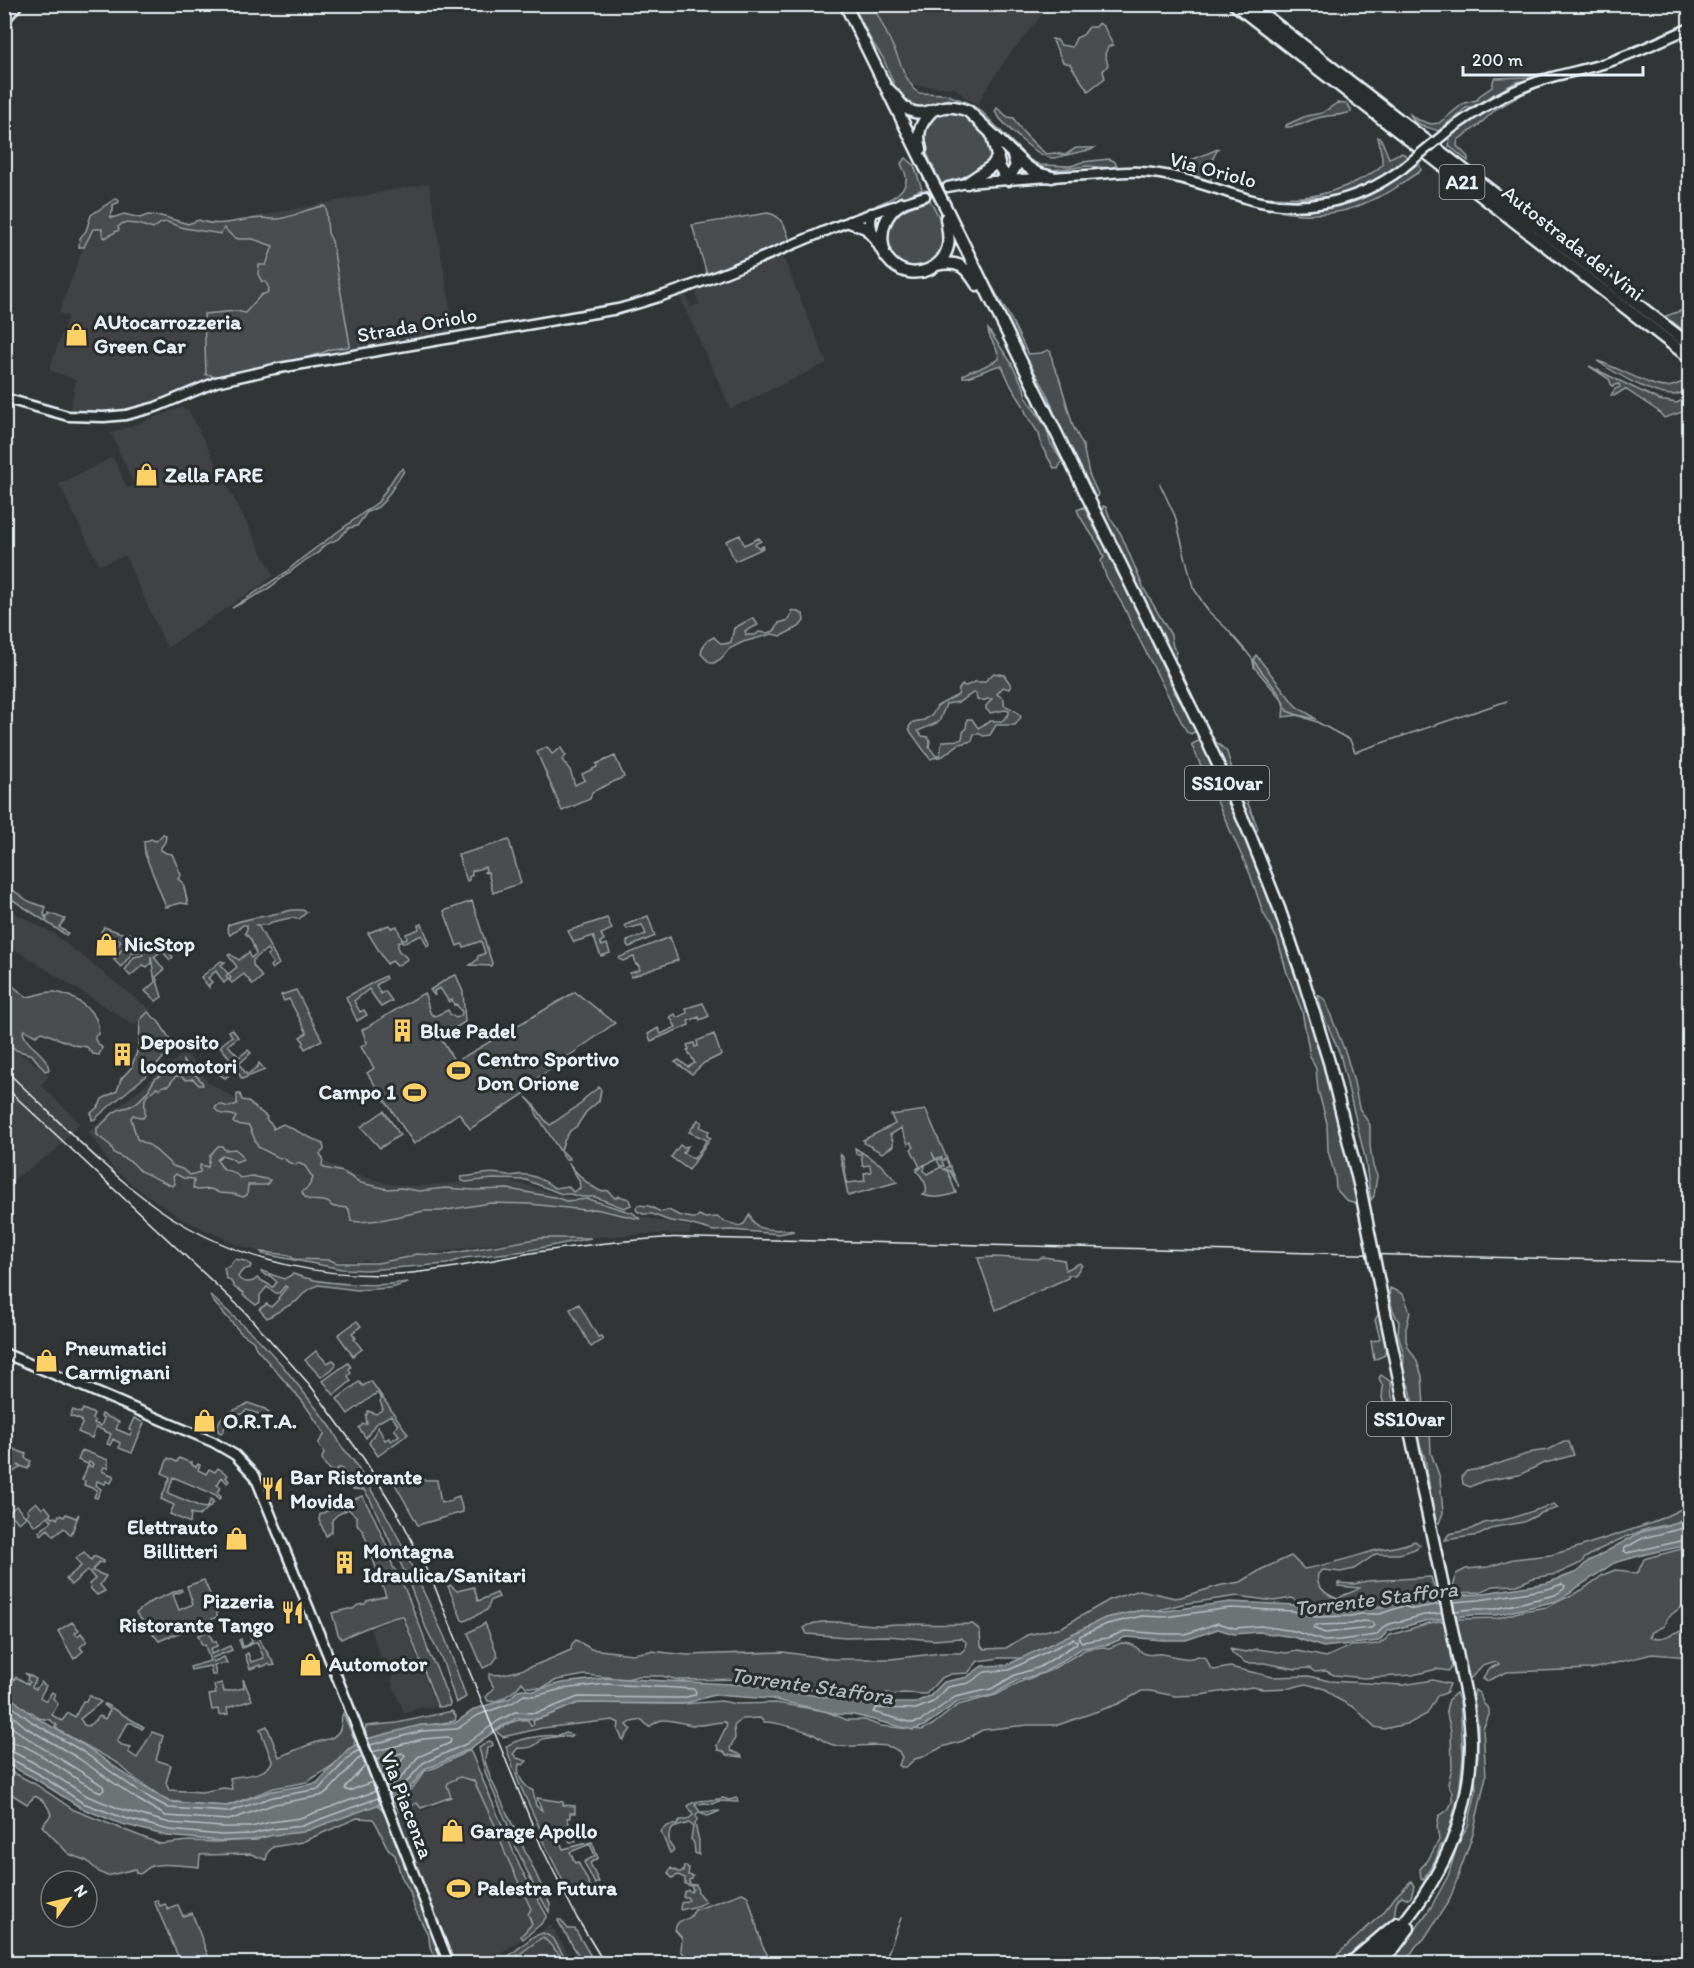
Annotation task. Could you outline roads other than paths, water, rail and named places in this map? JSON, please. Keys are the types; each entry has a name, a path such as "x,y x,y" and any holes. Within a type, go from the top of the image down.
{"highway":[{"name":"SS10var","path":"846,4 945,206 948,220 986,291 1204,734 1262,863 1296,957 1329,1062 1361,1192 1468,1705 1471,1741 1463,1810 1439,1872 1414,1911"},
{"name":"Autostrada dei Vini","path":"1234,4 1689,358"},
{"name":"Autostrada dei Vini","path":"1250,4 1689,345"},
{"path":"886,88 893,92 907,110 918,113 946,105 957,106 971,113 1030,169 1052,177"},
{"path":"925,167 918,134 922,123 933,110"},
{"path":"987,128 995,143 1002,172 1008,180 1016,166 1011,152"},
{"path":"967,183 992,166 998,156"},
{"path":"878,234 891,212 902,203"},
{"path":"871,214 879,224 878,234 891,263 905,271 921,272 945,263 959,265 966,268 979,288 986,291"},
{"path":"936,266 942,260 948,246 948,220"},
{"path":"849,222 878,234"},
{"path":"1349,1964 1403,1916 1414,1911"},
{"path":"1365,1964 1414,1911"},
{"path":"1378,1964 1412,1925 1414,1911"}],"street":[{"path":"4,21 18,4"},
{"name":"Via Oriolo","path":"948,187 967,183 1140,172 1198,182 1262,203 1317,206 1363,193 1386,181 1479,109 1516,90 1551,77 1622,57 1689,28"},
{"path":"849,222 925,196"},
{"name":"Strada Oriolo","path":"4,398 68,416 126,415 156,407 216,382 246,375 637,304 748,264 849,222"},
{"name":"Via Piacenza","path":"4,1353 210,1440 227,1449 246,1465 259,1484 450,1964"}],"water":[{"path":"1689,1518 1689,1545 1614,1563 1557,1601 1496,1615 1472,1615 1425,1621 1388,1631 1379,1641 1323,1647 1293,1637 1259,1632 1234,1634 1218,1629 1186,1640 1126,1637 1110,1644 1082,1648 1043,1673 1018,1680 993,1695 958,1702 924,1726 913,1730 854,1715 837,1714 772,1699 714,1695 683,1704 578,1703 536,1719 517,1718 469,1749 426,1768 408,1790 380,1804 303,1832 252,1840 221,1841 167,1836 119,1823 81,1808 34,1778 5,1763 4,1692 35,1717 85,1746 170,1802 228,1806 272,1791 317,1783 348,1749 370,1738 421,1725 455,1723 475,1709 510,1698 518,1690 523,1689 534,1691 561,1683 606,1678 750,1685 861,1703 914,1703 930,1696 944,1682 967,1677 982,1666 1007,1665 1105,1618 1142,1610 1164,1611 1230,1602 1295,1605 1316,1611 1352,1610 1360,1607 1380,1608 1403,1599 1413,1603 1439,1597 1478,1594 1547,1583 1577,1572 1587,1562 1641,1532 1682,1522"}],"waterway":[{"path":"1160,484 1175,516 1193,587 1208,611 1246,651 1280,695 1287,711 1317,722 1350,740 1355,752 1507,701"},
{"path":"884,1964 901,1918"}],"railway":[{"path":"4,1069 98,1160 159,1209 189,1228 254,1256 323,1271 358,1274 428,1271 529,1253 671,1238 1690,1262"},
{"path":"4,1086 244,1311 310,1385 364,1459 401,1519 434,1585 542,1848 577,1918 605,1964"}],"place":[{"name":"AUtocarrozzeria Green Car","path":"76,334"},
{"name":"Zella FARE","path":"147,475"},
{"name":"NicStop","path":"106,944"},
{"name":"Blue Padel","path":"402,1031"},
{"name":"Deposito locomotori","path":"122,1054"},
{"name":"Centro Sportivo Don Orione","path":"459,1071"},
{"name":"Campo 1","path":"414,1092"},
{"name":"Pneumatici Carmignani","path":"47,1360"},
{"name":"O.R.T.A.","path":"205,1421"},
{"name":"Bar Ristorante Movida","path":"272,1489"},
{"name":"Elettrauto Billitteri","path":"236,1539"},
{"name":"Montagna Idraulica/Sanitari","path":"345,1563"},
{"name":"Pizzeria Ristorante Tango","path":"292,1613"},
{"name":"Automotor","path":"311,1664"},
{"name":"Garage Apollo","path":"452,1831"},
{"name":"Palestra Futura","path":"459,1888"}],"water label":[{"name":"Torrente Staffora","path":"1376,1598"},
{"name":"Torrente Staffora","path":"812,1685"}]}
